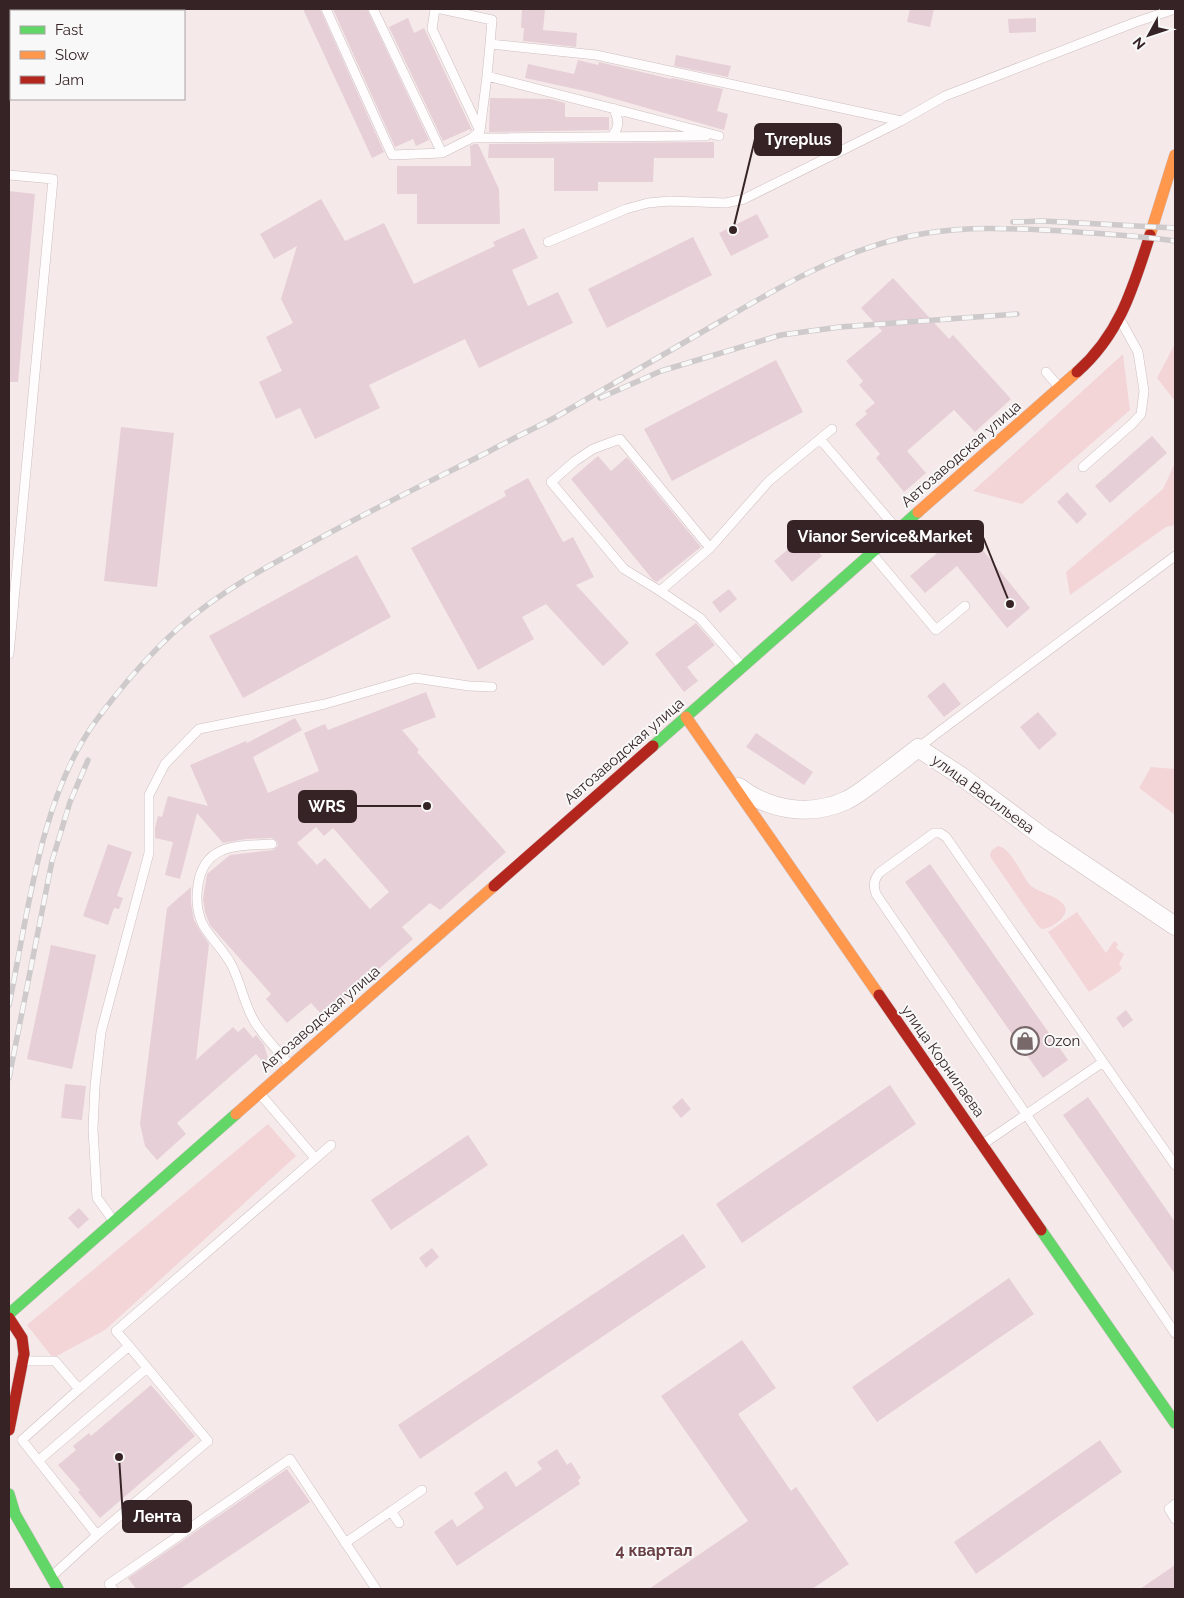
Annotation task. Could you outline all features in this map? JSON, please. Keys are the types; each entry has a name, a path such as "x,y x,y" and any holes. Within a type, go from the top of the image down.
{"street":[{"name":"Автозаводская улица","path":"9,1314 259,1093 522,855 686,717 1085,365 1120,320 1132,292 1175,155"},
{"name":"улица Корнилаева","path":"686,717 1175,1423"},
{"name":"улица Васильева","path":"730,781 750,796 773,806 798,810 823,808 848,800 918,748 961,776 1042,837 1175,926"},
{"path":"9,1318 19,1332 24,1344 23,1361 9,1430"},
{"path":"9,1494 14,1514 58,1589"}],"lane":[{"path":"326,9 392,155 442,153 472,138 480,131 492,20 441,9"},
{"path":"373,9 442,153"},
{"path":"435,9 432,29 480,131"},
{"path":"548,242 626,209 648,203 669,201 726,203 744,199 901,121 945,96 1136,22 1175,9"},
{"path":"490,44 596,55 901,121"},
{"path":"472,138 719,136 487,76"},
{"path":"612,136 618,124 618,118 613,108"},
{"path":"9,174 53,179 9,654"},
{"path":"1083,467 1141,414 1144,391 1138,352 1130,334 1120,320"},
{"path":"1046,372 1060,388"},
{"path":"660,591 710,548 769,481 832,429"},
{"path":"710,548 620,439 593,449 576,460 551,482 624,569 700,618 742,667"},
{"path":"820,439 898,530"},
{"path":"872,553 936,630 965,606"},
{"path":"918,748 1175,556"},
{"path":"114,1221 97,1198 93,1129 95,1086 101,1032 149,853 149,795 165,764 199,729 325,704 415,678 469,686 492,687"},
{"path":"1175,1165 946,837 940,833 934,834 879,873 875,878 876,894 1175,1333"},
{"path":"272,844 230,847 211,856 204,863 200,872 197,894 202,923 231,964 255,1023 290,1065"},
{"path":"982,1144 1103,1062"},
{"path":"259,1093 314,1158"},
{"path":"50,1578 208,1440 116,1331 331,1145"},
{"path":"97,1535 22,1440 129,1346"},
{"path":"23,1361 55,1360 79,1389"},
{"path":"39,1460 147,1368"},
{"path":"113,1589 109,1584 290,1459 376,1589"},
{"path":"344,1543 422,1490"},
{"path":"1175,1504 1169,1509 1175,1519"},
{"path":"391,1511 399,1523"}],"shaded area":[{"path":"1175,344 1175,401 1157,378"},
{"path":"1123,354 1130,410 1022,504 973,491"},
{"path":"1175,463 1175,525 1166,527 1070,595 1066,572 1163,489"},
{"path":"1151,767 1175,769 1175,815 1139,788"},
{"path":"998,846 1007,851 1033,888 1054,898 1065,906 1066,911 1058,922 1042,929 1038,926 991,858 992,850"},
{"path":"1077,912 1106,953 1114,941 1118,944 1116,948 1124,954 1119,964 1122,968 1119,972 1089,992 1048,932"},
{"path":"268,1124 296,1156 105,1330 53,1358 27,1325"}],"building":[{"path":"303,9 320,9 384,152 372,158"},
{"path":"333,9 367,9 429,140 416,146 413,139 395,147"},
{"path":"522,9 545,9 543,30 577,33 576,47 523,41 524,28 521,28"},
{"path":"910,9 934,9 930,27 907,22"},
{"path":"408,18 414,33 424,28 472,130 470,131 470,129 443,141 389,27"},
{"path":"1036,18 1036,32 1009,33 1008,19"},
{"path":"676,55 731,66 728,77 674,66"},
{"path":"578,60 598,65 599,62 723,89 717,111 728,114 724,130 594,93 525,78 528,64 574,74"},
{"path":"490,98 550,99 565,103 565,117 609,117 609,130 489,132"},
{"path":"714,142 714,158 654,158 653,182 598,182 598,191 554,191 554,158 488,158 489,144"},
{"path":"478,144 499,189 500,224 417,224 417,194 397,194 397,166 471,166 470,146"},
{"path":"9,191 35,194 18,382 9,382"},
{"path":"321,199 345,241 384,223 414,284 495,246 493,242 524,228 538,258 512,270 528,306 558,292 573,323 479,368 465,339 369,385 380,408 315,439 300,408 276,419 259,382 282,371 266,337 293,323 281,299 297,246 274,259 260,234"},
{"path":"757,214 769,237 731,256 719,233"},
{"path":"693,237 712,275 607,328 588,289"},
{"path":"893,278 949,339 953,335 1011,399 975,432 954,410 907,451 926,473 904,492 876,458 880,454 855,424 867,414 865,411 875,403 859,385 863,381 846,361 882,331 861,308"},
{"path":"776,360 803,412 672,481 644,429"},
{"path":"121,427 174,433 157,587 104,581"},
{"path":"1152,436 1167,453 1110,503 1095,486"},
{"path":"598,456 611,471 627,457 701,547 657,582 653,580 571,479"},
{"path":"528,478 563,542 573,537 594,577 576,585 629,643 603,666 546,604 522,617 534,639 478,670 411,548 506,496 504,491"},
{"path":"1067,492 1087,514 1077,524 1057,502"},
{"path":"970,525 985,544 981,548 1030,608 1007,628 957,566 925,593 910,576"},
{"path":"805,535 822,556 792,582 774,561"},
{"path":"357,555 391,617 243,698 209,636"},
{"path":"729,589 737,599 720,613 712,602"},
{"path":"696,623 715,645 687,667 698,681 684,692 655,654"},
{"path":"944,682 961,704 944,717 927,696"},
{"path":"426,692 436,717 402,730 419,750 417,752 506,852 440,910 430,903 402,927 413,939 324,1017 311,1003 287,1023 266,999 271,994 210,925 203,899 207,874 230,855 273,850 278,846 277,841 272,838 246,839 223,843 197,813 180,879 165,875 173,842 155,838 155,828 158,816 162,817 168,796 208,806 190,765 246,741 247,743 295,718 302,730 253,757 268,793 319,771 304,733 325,724 328,730","holes":["316,827 324,836 333,828 389,892 370,909 325,858 317,865 297,843"]},
{"path":"1038,712 1057,734 1039,750 1020,727"},
{"path":"756,733 813,772 804,785 746,747"},
{"path":"108,844 132,852 117,896 123,898 119,909 114,908 108,925 83,916"},
{"path":"930,864 1068,1060 1043,1078 905,882"},
{"path":"191,887 191,904 194,920 209,944 196,1060 233,1027 238,1032 244,1027 253,1038 256,1035 264,1045 270,1064 267,1067 256,1054 177,1123 186,1134 157,1160 145,1146 140,1124 167,908"},
{"path":"51,945 96,955 72,1069 27,1059"},
{"path":"1126,1010 1133,1020 1123,1028 1116,1018"},
{"path":"65,1084 86,1086 82,1120 61,1118"},
{"path":"890,1085 916,1124 742,1243 716,1204"},
{"path":"1088,1097 1175,1222 1175,1274 1063,1115"},
{"path":"682,1098 691,1109 681,1118 672,1107"},
{"path":"468,1135 488,1165 391,1230 371,1200"},
{"path":"79,1208 89,1219 78,1229 68,1218"},
{"path":"683,1234 706,1267 420,1459 398,1425"},
{"path":"432,1248 439,1257 426,1268 419,1258"},
{"path":"1009,1278 1034,1314 877,1422 852,1387"},
{"path":"742,1340 776,1388 738,1414 791,1491 796,1487 849,1564 812,1589 649,1589 748,1521 661,1396"},
{"path":"151,1385 195,1436 100,1518 78,1492 80,1490 58,1465 76,1450 73,1446 89,1433 91,1436"},
{"path":"1100,1440 1122,1472 976,1574 954,1542"},
{"path":"557,1449 567,1465 571,1462 581,1478 578,1480 580,1484 457,1566 434,1532 452,1519 457,1527 484,1508 474,1493 506,1471 516,1487 542,1469 537,1462"},
{"path":"287,1469 310,1502 180,1589 136,1589 128,1578"},
{"path":"1175,1565 1175,1589 1140,1589"}],"railway":[{"path":"1013,222 1043,221 1175,228"},
{"path":"9,1005 38,858 61,785 76,752 95,722 147,659 182,625 228,591 333,531 556,417 805,274 849,255 894,240 916,235 939,231 985,228 1126,235 1175,241"},
{"path":"600,398 661,371 781,335 840,327 1017,314"},
{"path":"9,1078 52,861 70,802 88,760"}],"traffic: fast":[{"path":"653,746 918,512"},
{"path":"9,1314 236,1114"},
{"path":"1041,1230 1175,1423"},
{"path":"9,1494 15,1514 58,1589"}],"traffic: slow":[{"path":"1150,235 1175,155"},
{"path":"918,512 1077,372"},
{"path":"686,717 879,995"},
{"path":"236,1114 494,886"}],"traffic: jam":[{"path":"1077,372 1092,357 1115,326 1131,292 1150,235"},
{"path":"494,886 653,746"},
{"path":"879,995 1041,1230"},
{"path":"9,1318 22,1338 24,1354 9,1430"}],"place":[{"name":"Tyreplus","path":"733,230"},
{"name":"Vianor Service&Market","path":"1010,604"},
{"name":"WRS","path":"427,806"},
{"name":"Ozon","path":"1025,1041"},
{"name":"Лента","path":"119,1457"}],"district":[{"name":"4 квартал","path":"654,1550"}]}
